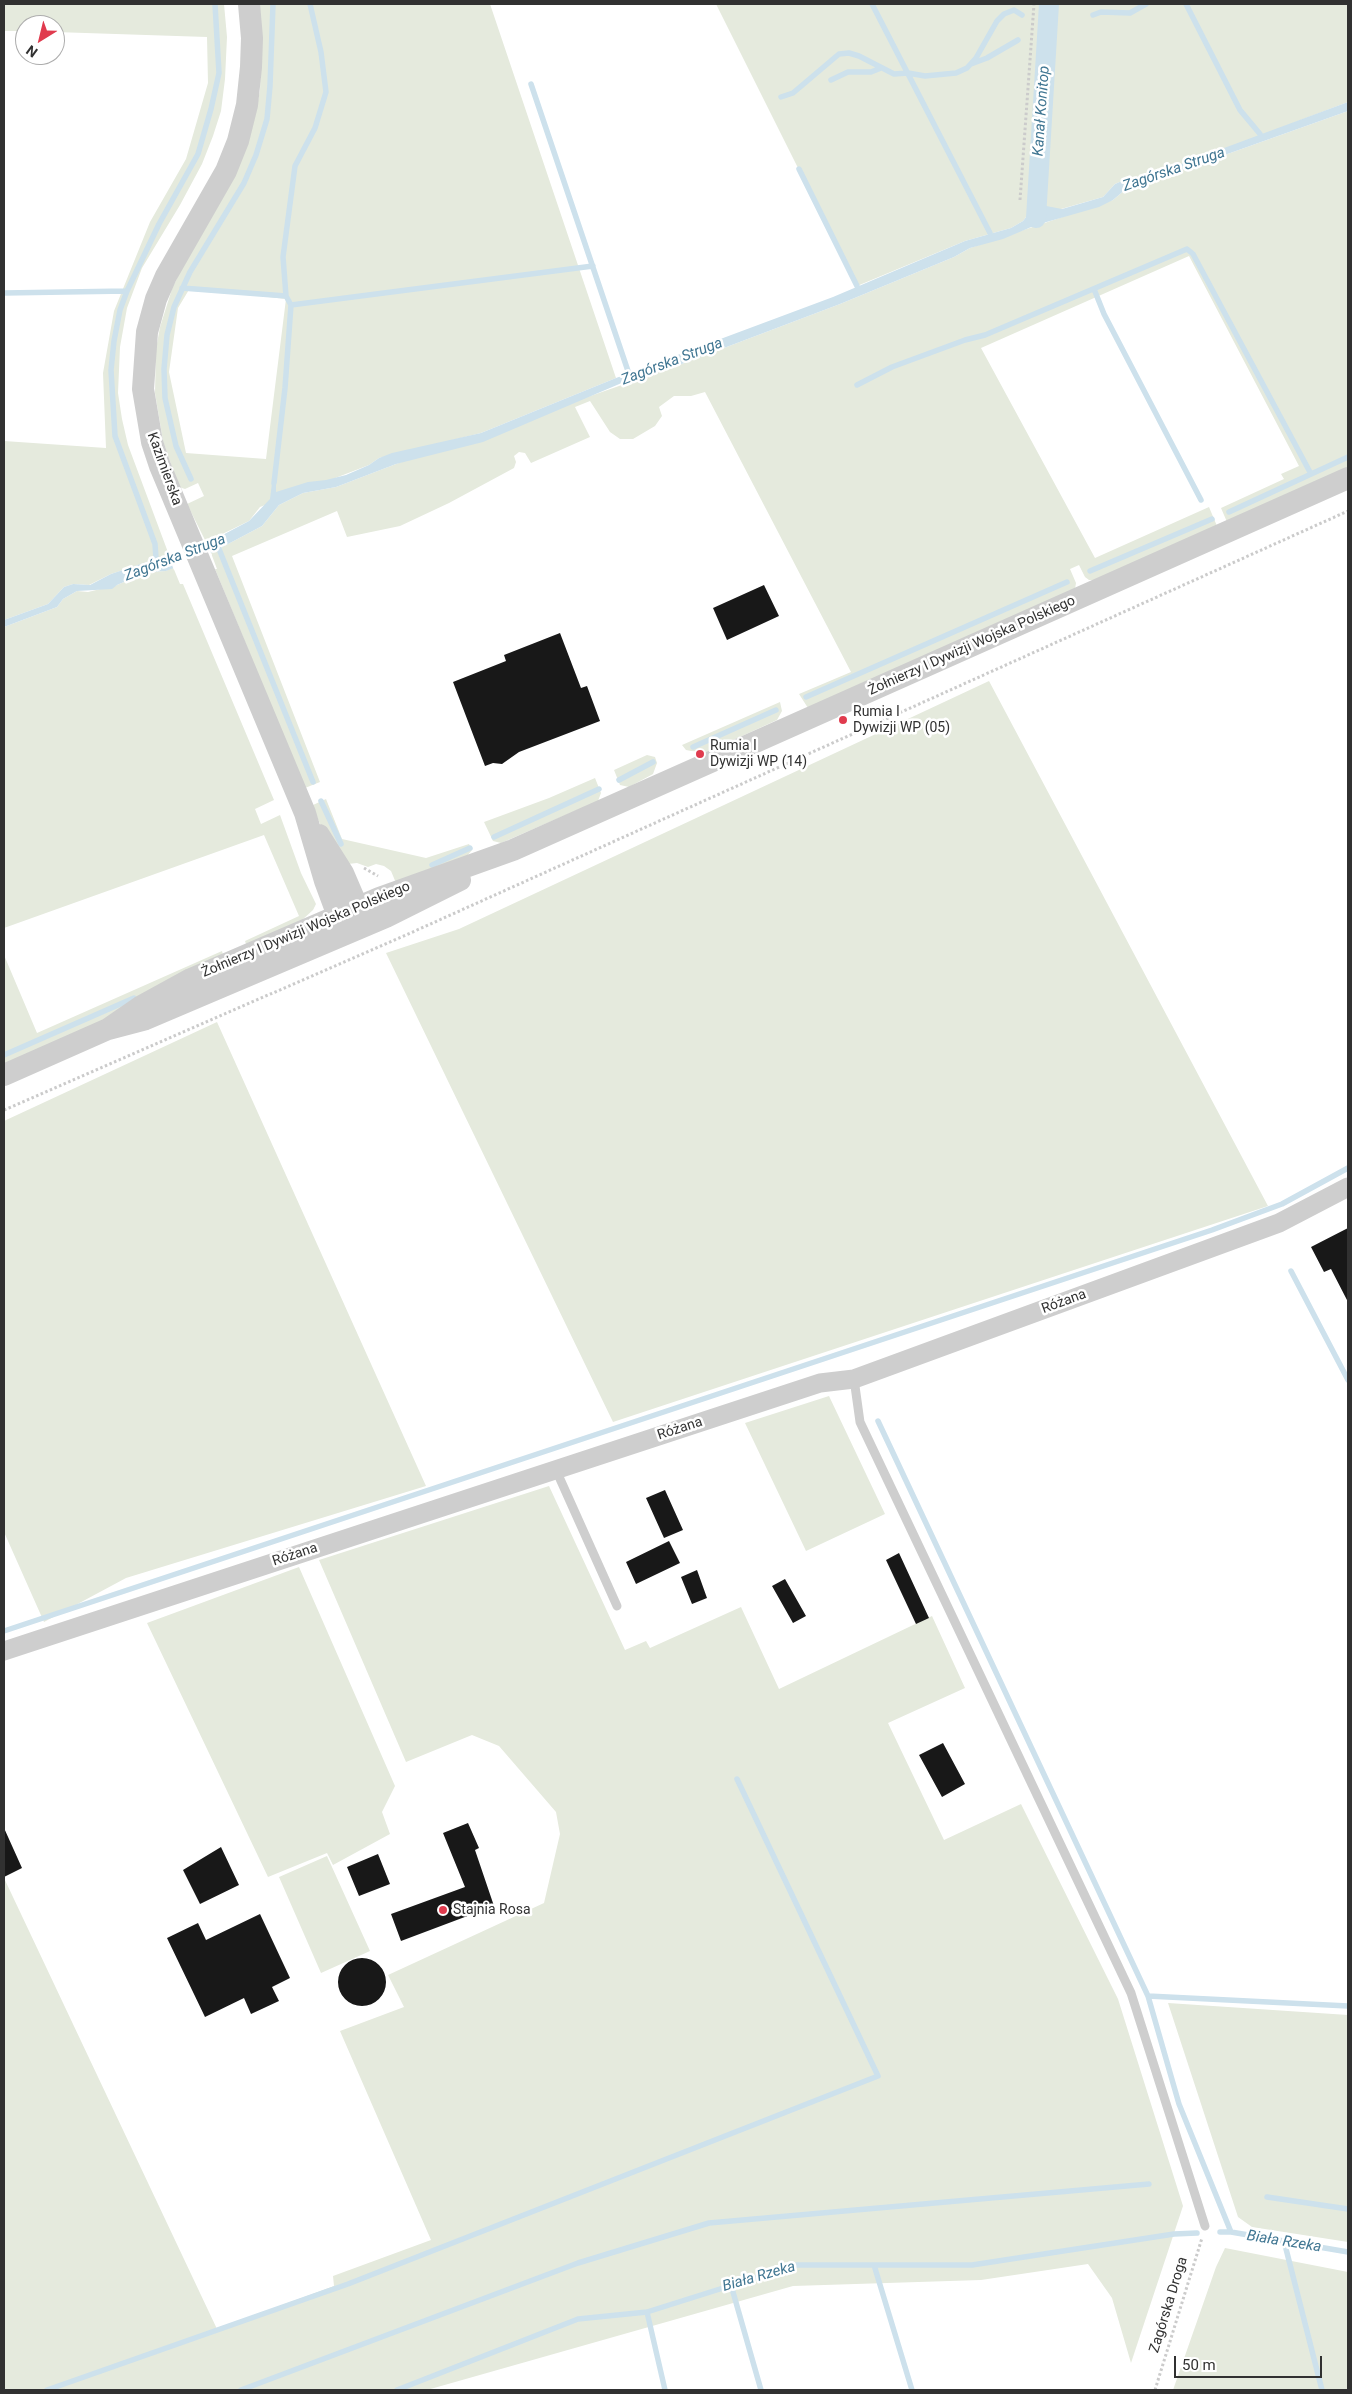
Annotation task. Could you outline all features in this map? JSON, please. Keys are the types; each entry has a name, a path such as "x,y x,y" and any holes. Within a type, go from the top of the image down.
{"street":[{"name":"Kazimierska","path":"249,4 252,67 247,105 238,141 226,171 166,276 156,299 147,332 143,389 150,434 160,466 305,813 325,882 351,918"},
{"name":"Żołnierzy I Dywizji Wojska Polskiego","path":"4,1075 108,1029 146,1019 351,918 430,896 513,850 1348,478"},
{"name":"Różana","path":"4,1651 820,1383 854,1379 1279,1223 1348,1187"}],"lane":[{"path":"854,1379 860,1422 1131,1993 1205,2226"},
{"path":"556,1470 617,1606"}],"path":[{"path":"1020,200 1034,4"},
{"path":"4,1110 415,931 1348,511"},
{"path":"358,866 367,869 381,879"},
{"name":"Zagórska Droga","path":"1155,2390 1205,2226"}],"shaded area":[{"path":"4,4 224,4 227,37 221,111 213,136 202,164 180,205 142,268 127,308 120,347 118,393 128,445 169,555 111,574 89,585 73,584 64,587 48,604 4,620 4,441 106,448 103,373 114,311 150,222 186,159 208,83 207,37 65,32 65,15 15,15 15,31 4,31"},
{"path":"259,4 490,4 616,378 481,433 379,458 369,465 260,507 249,521 206,542 187,504 204,496 198,483 185,489 179,487 163,441 155,393 156,349 160,327 172,289 256,112 260,90","holes":["190,288 286,299 266,459 186,453 169,372 178,308"]},
{"path":"716,4 1348,4 1348,102 1146,179 1122,181 1115,184 1103,197 1061,209 1032,209 1023,221 1011,228 965,241 857,286"},
{"path":"1348,111 1348,468 1227,522 1221,508 1284,479 1281,474 1299,466 1189,256 981,348 1095,558 1209,507 1217,526 1096,580 1089,580 1085,577 1079,565 1070,569 1076,583 1075,589 808,708 799,694 851,672 705,392 691,396 674,396 659,407 662,416 655,426 633,439 620,439 610,432 590,401 575,407 590,437 531,463 525,453 519,452 514,456 516,462 514,468 449,503 400,526 347,537 337,511 232,556 320,782 305,788 215,569 217,569 211,553 262,526 279,505 303,493 336,487 396,464 679,365 840,304 954,257 970,248 1113,200 1126,189 1136,189 1163,177"},
{"path":"173,567 180,584 183,584 274,800 255,809 261,824 280,815 301,873 316,904 313,910 301,921 246,944 245,941 299,916 264,835 4,928 4,627 57,607 63,599 77,591 88,592 117,585 147,572 166,571"},
{"path":"989,681 1268,1206 613,1422 386,953 459,929"},
{"path":"780,702 782,711 777,720 707,752 686,750 682,745"},
{"path":"647,755 655,757 657,763 653,774 629,787 620,785 614,770"},
{"path":"595,778 601,793 598,801 501,843 493,841 484,822 549,798"},
{"path":"326,799 342,839 426,858 469,844 472,850 467,856 396,883 391,871 384,866 376,864 368,867 357,863 348,864 323,830 315,813 313,805"},
{"path":"222,951 223,955 99,1022 4,1064 4,955 37,1033"},
{"path":"217,1022 426,1486 126,1578 44,1622 4,1532 4,1121"},
{"path":"829,1396 885,1514 806,1551 745,1423"},
{"path":"549,1486 625,1650 646,1641 650,1648 741,1607 779,1689 932,1616 965,1688 888,1723 944,1840 1021,1804 1118,1999 1183,2206 1131,2363 1112,2298 1088,2264 981,2280 793,2286 427,2390 4,2390 4,1878 217,2329 334,2286 333,2276 431,2240 340,2031 404,2007 388,1975 544,1903 560,1834 556,1812 499,1746 472,1735 406,1762 319,1560"},
{"path":"299,1567 395,1786 382,1812 390,1834 333,1865 327,1853 268,1877 147,1623"},
{"path":"327,1856 370,1951 321,1973 279,1877"},
{"path":"1168,2003 1348,2015 1348,2242 1252,2227 1238,2217"},
{"path":"1225,2248 1348,2272 1348,2390 1173,2390 1216,2267"}],"water":[{"name":"Zagórska Struga","path":"1348,102 1348,111 1163,177 1136,189 1126,189 1113,200 1099,207 1036,225 1003,239 970,248 954,257 840,304 679,365 624,382 483,442 396,464 336,487 303,493 279,505 262,526 213,552 166,571 147,572 112,589 77,591 63,599 57,607 4,627 4,620 48,604 64,587 73,584 90,585 111,574 215,539 249,521 270,499 272,483 276,483 276,492 308,482 346,475 392,453 481,433 616,378 833,297 965,241 1011,228 1023,221 1032,209 1041,205 1062,209 1103,197 1115,184 1122,181 1130,181 1181,164"}],"pier":[{"path":"205,540 212,555 174,570 167,553"}],"building":[{"path":"764,585 779,616 727,640 713,608"},
{"path":"560,633 581,688 587,686 600,721 519,752 502,764 493,763 485,766 453,682 506,661 504,655"},
{"path":"1348,1228 1348,1302 1331,1269 1324,1272 1311,1247"},
{"path":"665,1490 683,1530 664,1538 646,1498"},
{"path":"669,1541 680,1563 636,1584 626,1562"},
{"path":"899,1553 929,1618 916,1624 886,1560"},
{"path":"697,1570 707,1598 692,1604 681,1577"},
{"path":"785,1579 806,1616 793,1623 772,1586"},
{"path":"943,1743 965,1784 942,1797 919,1755"},
{"name":"Stajnia Rosa","path":"468,1823 479,1848 475,1850 494,1906 401,1941 391,1914 465,1887 443,1833"},
{"path":"4,1828 22,1868 4,1877"},
{"path":"221,1847 239,1885 200,1904 183,1870"},
{"path":"378,1854 390,1884 359,1896 347,1867"},
{"path":"260,1914 290,1978 272,1987 279,2001 251,2014 244,1998 205,2017 167,1938 198,1923 206,1940"},
{"path":"362,1958 371,1960 379,1965 384,1973 386,1982 384,1991 379,1999 371,2004 362,2006 353,2004 345,1999 340,1991 338,1982 340,1973 345,1965 353,1960"}],"waterway":[{"name":"Zagórska Struga","path":"156,558 155,544 115,436 111,370 114,341 120,310 127,291 159,224 198,154 219,73 215,4"},
{"path":"191,479 176,446 165,398 164,369 167,335 174,307 190,272 244,183 256,155 267,119 273,4"},
{"path":"182,288 286,296 283,257 295,166 315,128 326,92 321,52 310,4"},
{"path":"872,4 990,233"},
{"name":"Kanał Konitop","path":"1036,218 1049,4"},
{"path":"1093,15 1101,12 1130,13 1146,4"},
{"path":"1186,4 1240,110 1260,134"},
{"path":"781,97 793,93 839,54 849,53 859,56 894,74 908,73 925,76 956,73 967,68 976,58 997,21 1004,14 1014,10 1022,15"},
{"path":"971,64 987,58 1018,40"},
{"path":"831,80 848,72 871,72 881,68"},
{"name":"Zagórska Struga","path":"531,84 629,374"},
{"path":"799,169 857,286"},
{"path":"857,385 892,367 965,340 985,335 1187,249 1193,254 1311,474"},
{"path":"291,305 593,266"},
{"path":"1094,289 1104,314 1201,500"},
{"path":"4,293 127,291"},
{"path":"274,483 285,388 291,305 286,296"},
{"path":"1229,512 1348,457"},
{"path":"1090,571 1212,519"},
{"name":"Zagórska Struga","path":"219,549 313,782"},
{"path":"806,697 1067,582"},
{"path":"693,747 776,710"},
{"path":"619,780 653,762"},
{"path":"494,837 599,789"},
{"path":"321,801 341,844"},
{"path":"432,865 470,848"},
{"path":"4,1055 134,998"},
{"path":"4,1631 1212,1230 1282,1204 1348,1168"},
{"path":"1291,1271 1348,1380"},
{"path":"878,1421 1148,1996 1179,2104 1231,2232"},
{"path":"47,2390 348,2284 878,2076 737,1779"},
{"path":"1148,1996 1348,2006"},
{"path":"241,2390 578,2263 709,2223 1149,2184"},
{"path":"1267,2197 1348,2209"},
{"name":"Biała Rzeka","path":"1220,2232 1231,2232 1348,2252"},
{"name":"Biała Rzeka","path":"397,2390 578,2319 647,2312 796,2265 972,2265 1174,2234 1197,2233"},
{"path":"1284,2241 1322,2390"},
{"path":"874,2265 912,2390"},
{"path":"731,2285 761,2390"},
{"path":"647,2312 665,2390"}],"place":[{"name":"Rumia I Dywizji WP (05)","path":"843,720"},
{"name":"Rumia I Dywizji WP (14)","path":"700,754"},
{"name":"Stajnia Rosa","path":"443,1910"}]}
